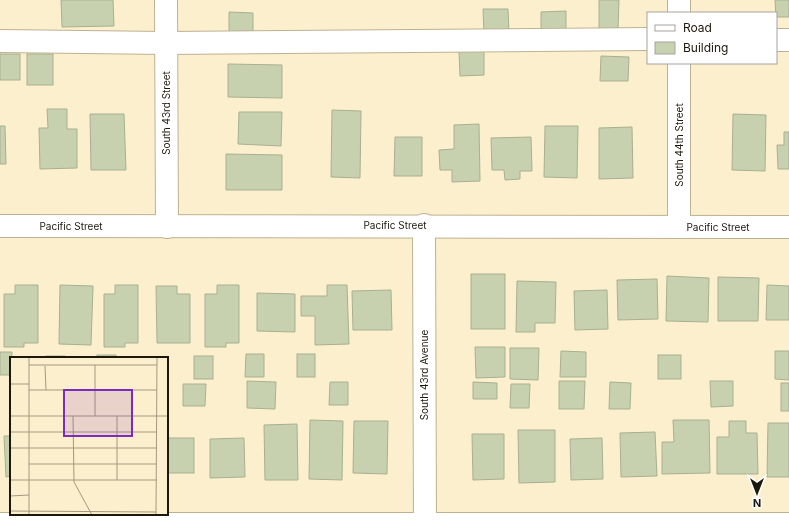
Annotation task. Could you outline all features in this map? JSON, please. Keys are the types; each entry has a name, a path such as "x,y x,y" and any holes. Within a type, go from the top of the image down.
{"street":[{"name":"South 43rd Street","path":"166,0 167,226"},
{"path":"679,0 679,12"},
{"path":"0,41 166,43 647,39"},
{"path":"777,40 789,40"},
{"name":"South 44th Street","path":"679,64 679,227"},
{"name":"Pacific Street","path":"0,226 424,225 789,227"},
{"name":"South 43rd Avenue","path":"424,225 424,524"},
{"path":"0,524 789,524"}],"building":[{"path":"61,0 113,0 114,26 62,27"},
{"path":"599,0 619,0 618,30 599,30"},
{"path":"775,0 789,0 789,17 777,17 777,12 776,12"},
{"path":"483,9 508,9 509,33 484,34"},
{"path":"566,11 566,36 541,36 541,12"},
{"path":"229,12 253,13 253,34 229,34"},
{"path":"459,51 484,51 484,75 460,76"},
{"path":"0,54 20,54 20,80 0,80"},
{"path":"27,54 53,54 53,85 27,85"},
{"path":"601,56 629,57 628,81 600,81"},
{"path":"228,64 282,65 282,98 228,97"},
{"path":"47,109 67,109 67,129 77,129 77,168 40,169 39,128 48,128"},
{"path":"332,110 361,111 360,178 331,177"},
{"path":"239,112 282,112 281,146 238,144"},
{"path":"90,114 124,114 126,170 91,170"},
{"path":"733,114 766,115 765,171 732,170"},
{"path":"479,124 480,181 452,182 452,170 440,170 439,150 454,149 454,125"},
{"path":"0,126 5,126 6,164 0,164"},
{"path":"545,126 578,126 577,178 544,177"},
{"path":"632,127 633,178 599,179 599,128"},
{"path":"784,132 789,132 789,169 778,169 777,145 784,145"},
{"path":"395,137 422,137 422,176 394,176"},
{"path":"531,137 532,171 520,171 520,179 505,180 504,170 492,170 491,138"},
{"path":"226,154 282,155 282,190 226,190"},
{"path":"471,274 505,274 505,329 471,329"},
{"path":"667,276 709,278 708,322 666,321"},
{"path":"718,277 759,278 758,321 718,321"},
{"path":"657,279 658,319 618,320 617,280"},
{"path":"517,281 556,282 555,323 535,323 535,332 516,332"},
{"path":"15,285 38,285 38,343 24,343 24,347 4,347 4,294 15,294"},
{"path":"60,285 93,286 91,345 59,344"},
{"path":"115,285 138,285 138,343 125,343 125,347 104,347 104,294 115,294"},
{"path":"217,285 239,285 239,343 226,343 226,347 205,347 205,294 217,294"},
{"path":"327,285 347,285 349,344 315,345 315,316 301,316 301,296 327,296"},
{"path":"767,285 789,286 789,320 766,320"},
{"path":"156,286 177,286 177,294 190,294 190,343 157,343"},
{"path":"391,290 392,330 353,330 352,291"},
{"path":"607,290 608,329 575,330 574,291"},
{"path":"257,293 295,294 295,332 257,331"},
{"path":"475,347 505,347 505,377 476,378"},
{"path":"510,348 539,348 538,380 510,379"},
{"path":"561,351 586,352 586,377 560,377"},
{"path":"775,351 789,351 789,380 775,379"},
{"path":"0,352 12,352 12,357 10,357 10,375 0,375"},
{"path":"246,354 264,354 264,377 245,377"},
{"path":"297,354 315,354 315,377 297,377"},
{"path":"97,355 116,355 116,357 97,357"},
{"path":"658,355 681,355 681,379 658,379"},
{"path":"46,356 65,356 65,357"},
{"path":"194,356 213,356 213,379 194,379"},
{"path":"247,381 276,382 275,409 247,408"},
{"path":"559,381 585,381 584,409 559,409"},
{"path":"710,381 733,381 733,406 711,407"},
{"path":"330,382 348,382 348,405 329,405"},
{"path":"473,382 497,383 497,399 473,399"},
{"path":"610,382 631,383 630,409 609,409"},
{"path":"781,383 789,383 789,411 781,411"},
{"path":"183,384 206,384 205,406 183,406"},
{"path":"511,384 530,384 529,408 510,408"},
{"path":"310,420 343,421 342,480 309,479"},
{"path":"673,420 709,420 710,473 662,474 662,442 674,442"},
{"path":"354,421 388,421 387,474 353,473"},
{"path":"729,421 746,421 746,433 757,433 758,474 717,474 717,437 729,437"},
{"path":"768,423 789,423 789,477 767,477"},
{"path":"297,424 298,480 265,480 264,425"},
{"path":"518,430 555,430 555,482 519,483"},
{"path":"655,432 657,476 621,477 620,433"},
{"path":"472,434 504,434 504,479 473,480"},
{"path":"4,436 10,436 10,476 6,477"},
{"path":"168,438 194,438 194,473 168,473"},
{"path":"244,438 245,477 210,478 210,439"},
{"path":"602,438 603,479 571,480 570,439"}]}
